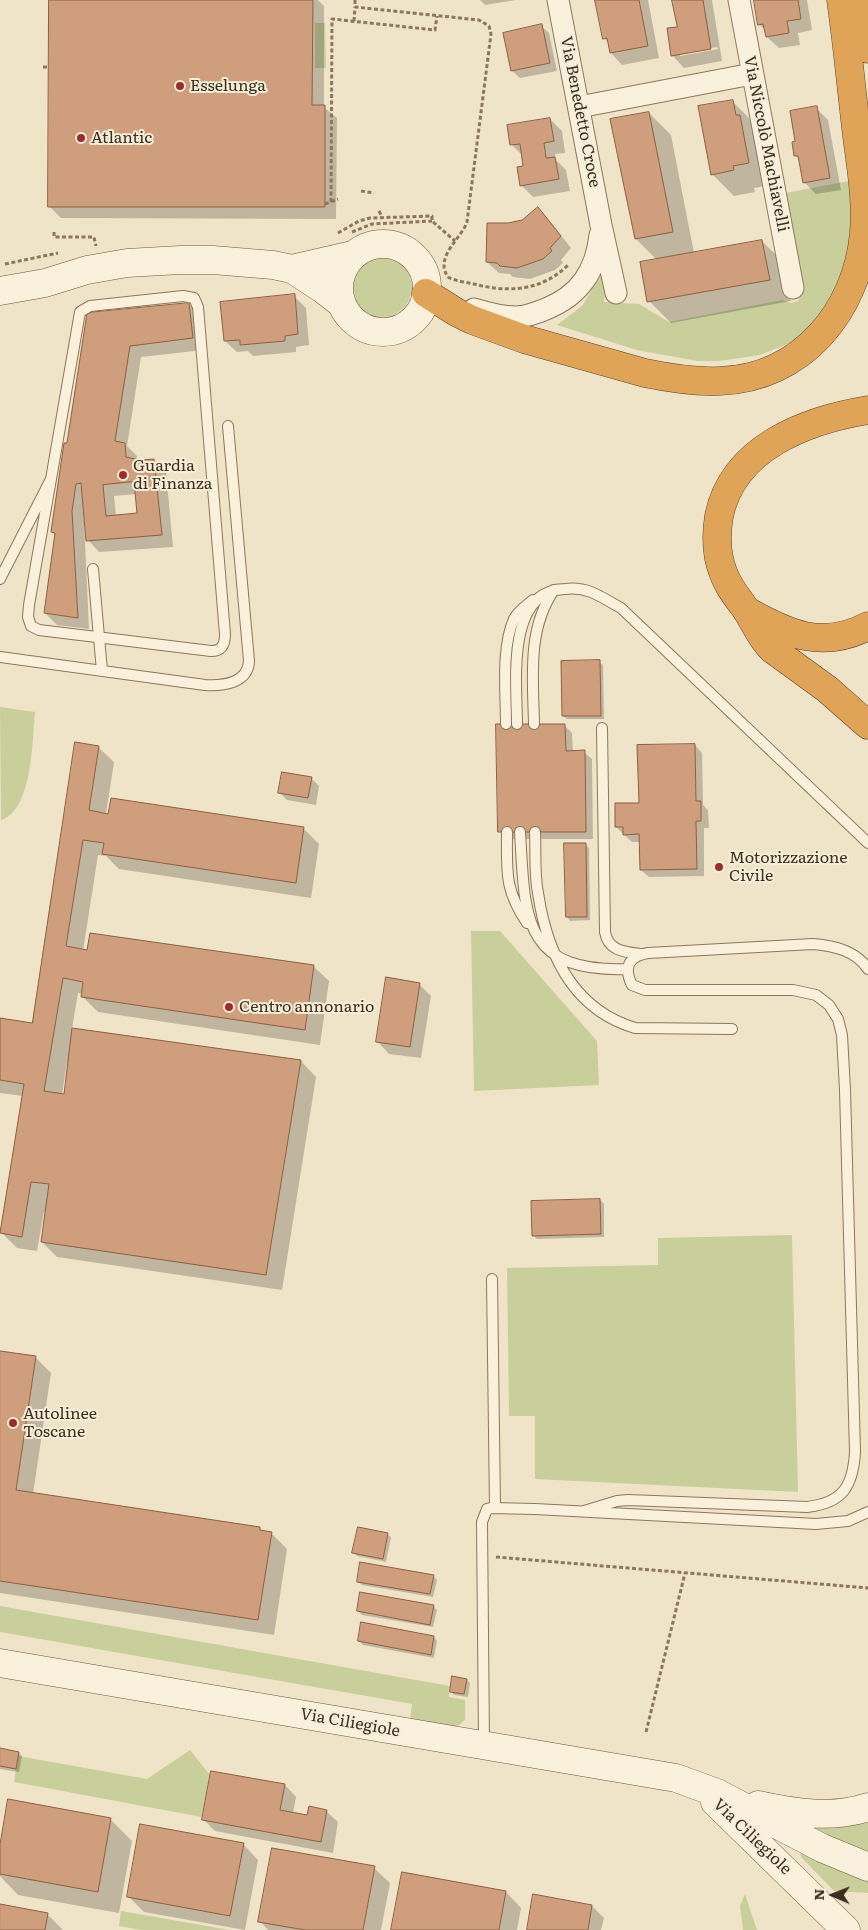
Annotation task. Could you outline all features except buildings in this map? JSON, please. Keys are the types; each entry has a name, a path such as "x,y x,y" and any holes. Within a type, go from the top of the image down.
{"highway":[{"path":"426,288 456,312 500,330 644,373 666,377 721,381 748,377 788,362 820,337 839,311 859,265 864,232 861,169 841,0"},
{"path":"859,0 868,49"},
{"path":"868,410 813,424 784,437 758,454 736,477 721,507 718,523 718,550 723,574 768,645 868,725"},
{"path":"746,610 787,632 799,636 833,637 848,634 868,626"}],"street":[{"name":"Via Benedetto Croce","path":"558,0 601,225 616,293"},
{"name":"Via Niccolò Machiavelli","path":"739,0 793,288"},
{"path":"579,107 752,74"},
{"name":"Via Benedetto Croce","path":"426,288 473,309 506,317 528,316 552,307 566,299 584,280 596,260 601,225"},
{"path":"292,269 353,255 364,248 378,244 398,246 417,260 424,273 426,288 424,303 416,316 404,326 391,331 375,331 361,326 350,317 342,304 339,289 341,273 353,255"},
{"path":"0,291 45,282 87,270 152,261 213,260 273,265 292,269 342,304"},
{"path":"0,309 45,282"},
{"name":"Via Ciliegiole","path":"0,1663 676,1778 727,1798 822,1848 868,1867"},
{"name":"Via Ciliegiole","path":"700,1786 846,1930"},
{"path":"727,1798 806,1813 836,1813 868,1807"}],"lane":[{"path":"183,296 194,298 199,317 225,643 220,650 211,651 39,630 31,626 29,622 29,605 51,479 80,312 90,306 183,296"},
{"path":"0,658 213,685 234,682 244,676 247,672 249,661 228,426"},
{"path":"0,580 51,479"},
{"path":"93,569 102,672"},
{"path":"512,724 516,646 520,630 531,605 540,595 554,589 574,588 591,592 621,608 868,843"},
{"path":"534,724 533,650 539,619 545,602 554,589"},
{"path":"602,728 605,932 606,939 614,948 641,954 812,944 845,950 859,959 868,969"},
{"path":"507,832 507,876 512,898 540,942 554,954 575,965 606,970 628,969"},
{"path":"520,832 523,886 528,916 540,942"},
{"path":"535,832 537,891 545,930 554,954 576,990 585,1000 620,1024 649,1029 732,1029"},
{"path":"584,1511 617,1501 628,1500 797,1507 819,1506 838,1497 844,1491 849,1484 854,1465 845,1090 842,1035 838,1019 824,1000 801,991 645,990 632,985 628,969 631,959 641,954"},
{"path":"492,1279 495,1508"},
{"path":"484,1746 482,1556 483,1518 487,1509 584,1511 816,1524 848,1521 868,1512"}],"path":[{"path":"354,21 355,0"},
{"path":"355,7 484,22 490,26 467,222 444,262 445,273 448,277 487,288 511,290 536,285 552,278 573,259"},
{"path":"331,202 332,19 435,30 437,16"},
{"path":"43,67 48,67"},
{"path":"361,191 374,193"},
{"path":"325,204 338,199"},
{"path":"380,211 382,217"},
{"path":"432,221 455,241"},
{"path":"54,232 54,237 94,237 96,247"},
{"path":"482,1556 868,1588"},
{"path":"646,1732 685,1573"}],"green space":[{"path":"315,23 325,23 326,68 315,68"},
{"path":"854,180 852,257 824,315 795,341 760,355 719,361 697,361 637,350 557,325 582,306 600,277 604,276 606,278 604,302 639,304 669,322 782,300 791,303 798,301 800,297 785,193"},
{"path":"376,257 388,257 404,265 410,275 412,287 410,299 404,309 388,317 376,317 360,309 352,293 352,281 360,265"},
{"path":"0,707 35,712 29,773 25,789 12,814 1,820"},
{"path":"471,931 500,931 597,1041 599,1085 474,1091"},
{"path":"792,1235 798,1492 535,1479 535,1416 509,1416 507,1268 658,1265 658,1238"},
{"path":"0,1606 450,1686 449,1697 465,1700 465,1720 455,1728 410,1720 412,1704 0,1632"},
{"path":"190,1750 210,1775 202,1817 14,1782 18,1756 147,1779"},
{"path":"868,1817 868,1861 802,1826"},
{"path":"799,1845 868,1875 868,1893 834,1891 801,1857"},
{"path":"745,1894 757,1930 743,1930 740,1906"},
{"path":"121,1911 230,1930 141,1930 119,1926"}],"place":[{"name":"Esselunga","path":"180,86"},
{"name":"Atlantic","path":"81,138"},
{"name":"Guardia di Finanza","path":"123,475"},
{"name":"Motorizzazione Civile","path":"719,867"},
{"name":"Centro annonario","path":"229,1007"},
{"name":"Autolinee Toscane","path":"13,1423"}]}
